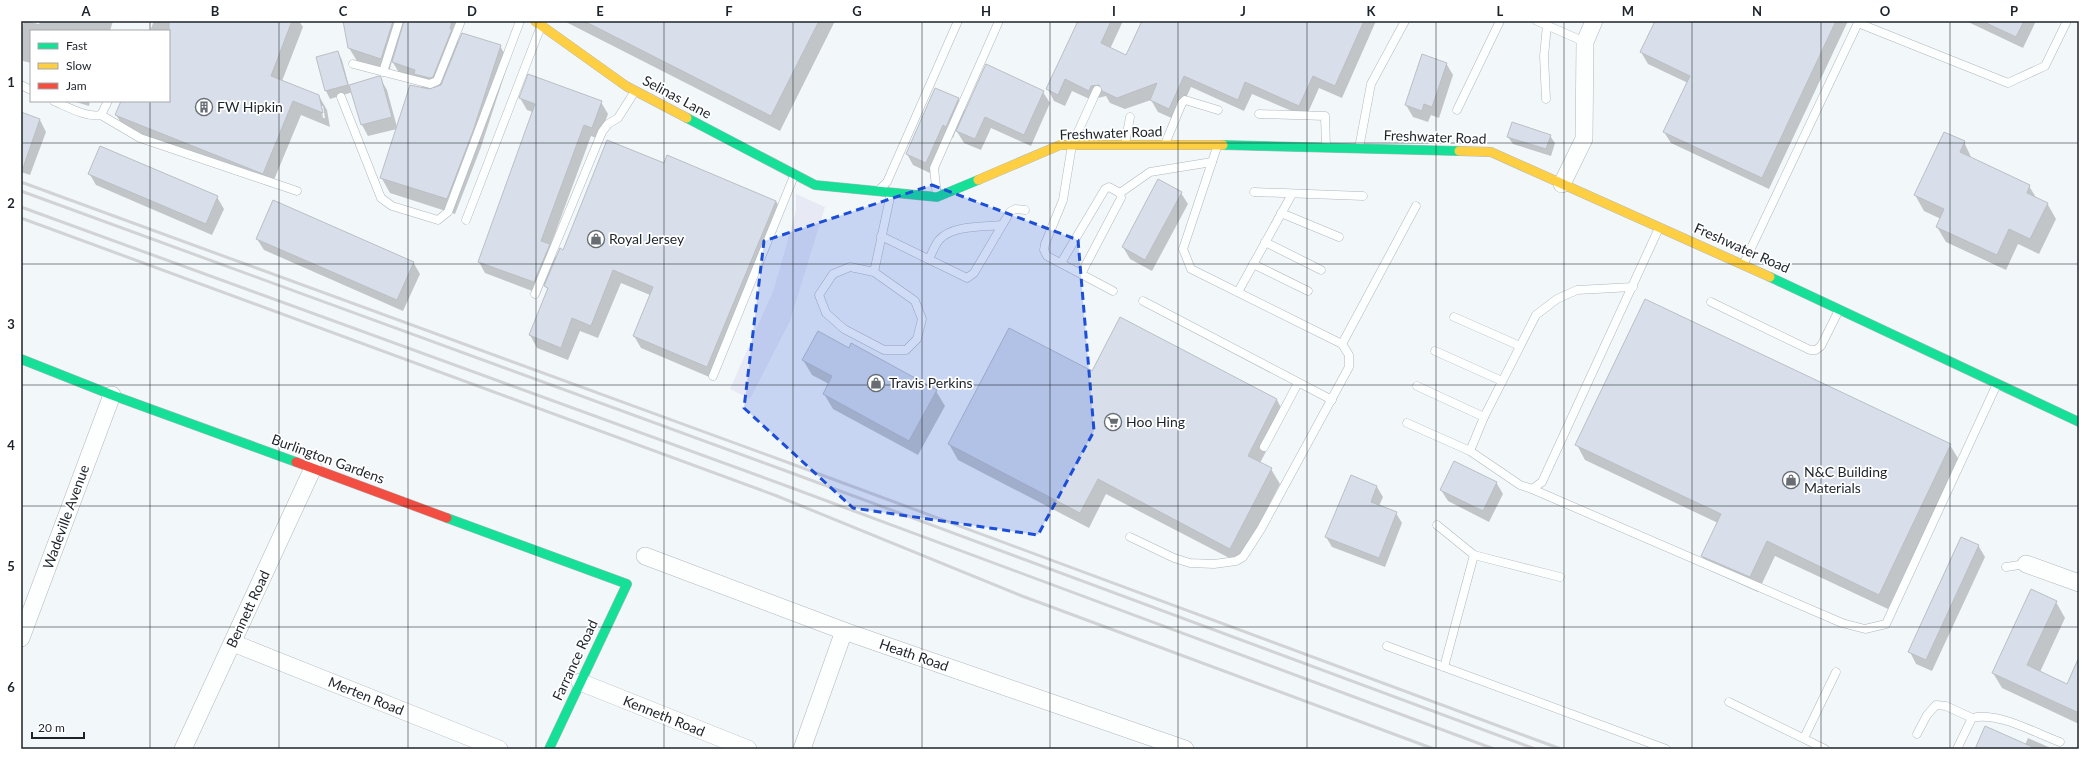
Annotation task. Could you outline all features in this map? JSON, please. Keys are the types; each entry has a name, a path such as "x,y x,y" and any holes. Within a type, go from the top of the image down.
{"street":[{"path":"1562,184 1584,138 1585,42 1594,21"},
{"name":"Selinas Lane","path":"538,23 626,86 795,176 815,185"},
{"name":"Freshwater Road","path":"815,185 937,197 1060,145 1218,145 1491,152 1743,264 2079,422"},
{"name":"Burlington Gardens","path":"21,359 112,395 627,584"},
{"name":"Wadeville Avenue","path":"21,638 112,395"},
{"name":"Bennett Road","path":"183,749 313,468"},
{"name":"Heath Road","path":"644,556 844,631 1185,749"},
{"path":"2026,564 2079,582"},
{"name":"Farrance Road","path":"549,749 627,584"},
{"path":"802,749 844,631"},
{"name":"Merten Road","path":"233,643 499,749"},
{"name":"Kenneth Road","path":"580,682 748,749"}],"lane":[{"path":"383,72 399,21"},
{"path":"353,64 430,84 437,81 461,21"},
{"path":"341,97 381,198 392,206 438,220 448,212 520,21"},
{"path":"878,191 887,182 958,21"},
{"path":"937,197 934,168 999,21"},
{"path":"1359,149 1371,84 1405,21"},
{"path":"1457,110 1500,21"},
{"path":"1537,21 1585,42"},
{"path":"1743,264 1858,22 2008,83 2045,66 2067,21"},
{"path":"466,220 538,23"},
{"path":"1546,99 1544,56 1547,25"},
{"path":"21,85 30,90"},
{"path":"535,294 602,132 621,114 635,90"},
{"path":"1097,90 1072,145 1063,200 1044,250 1047,256 1113,290"},
{"path":"1164,145 1182,103 1185,100 1218,110"},
{"path":"56,102 96,116 101,115 140,138 297,191"},
{"path":"101,115 108,102"},
{"path":"1259,114 1325,116 1326,148"},
{"path":"1125,145 1130,117"},
{"path":"1130,537 1190,563 1214,564 1236,561 1243,557 1262,529 1349,367 1350,355 1342,344 1191,269 1183,249 1218,145"},
{"path":"1120,193 1150,172 1212,162"},
{"path":"713,376 795,176"},
{"path":"1061,263 1105,188 1109,187 1120,193"},
{"path":"874,272 891,192"},
{"path":"1254,192 1363,196"},
{"path":"1081,274 1121,198 1120,193"},
{"path":"1238,292 1292,194"},
{"path":"1342,344 1416,206"},
{"path":"881,236 967,278 971,277 1010,212 1016,209 1025,210"},
{"path":"1281,213 1339,237"},
{"path":"928,259 939,240 951,232 964,228 1001,225"},
{"path":"1532,489 1542,482 1660,227"},
{"path":"1265,242 1321,270"},
{"path":"1253,264 1308,291"},
{"path":"850,267 874,272 915,301 922,319 917,339 906,350 884,350 844,329 826,313 819,295 833,274 850,267"},
{"path":"1470,451 1484,416 1536,315 1557,299 1577,290 1633,287"},
{"path":"1143,301 1332,400"},
{"path":"1712,302 1810,350 1816,350 1821,346 1840,309"},
{"path":"1454,317 1520,346"},
{"path":"1435,351 1502,381"},
{"path":"1264,447 1298,383"},
{"path":"1407,423 1470,451 1520,485 1842,624 1865,629 1886,624 1997,383"},
{"path":"1417,386 1484,416"},
{"path":"1437,525 1474,555 1560,578"},
{"path":"1444,667 1474,555"},
{"path":"2006,567 2026,564"},
{"path":"1387,646 1666,749"},
{"path":"1804,738 1836,672"},
{"path":"1730,702 1825,749"},
{"path":"1917,734 1926,715 1936,705 1946,706 1972,718 1983,715 2009,722 2060,742"},
{"path":"1956,749 1972,718"}],"highlighted area":[{"path":"932,185 1078,240 1094,431 1038,535 853,508 744,408 764,241"}],"shaded area":[{"path":"796,194 825,207 790,321 750,399 730,389 774,289 796,211"}],"building":[{"name":"FW Hipkin","path":"169,21 292,21 271,76 319,95 323,113 293,101 263,174 115,115 121,102 170,102"},
{"path":"343,21 393,21 381,59 348,48"},
{"path":"404,21 452,21 450,29 452,29 433,77 430,78 414,74 415,70 392,62"},
{"path":"584,21 819,21 771,116"},
{"path":"1078,21 1111,21 1101,43 1126,55 1142,21 1364,21 1335,86 1313,76 1299,106 1245,82 1238,100 1184,76 1169,109 1150,100 1157,83 1117,98 1102,91 1099,85 1091,86 1089,91 1065,79 1058,95 1046,89"},
{"path":"1655,21 1836,21 1762,178 1663,132 1690,76 1640,52"},
{"path":"1982,21 2024,21 2016,37"},
{"path":"462,33 501,45 473,131 447,199 380,178 410,85 429,89 441,85"},
{"path":"338,51 348,85 325,91 316,57"},
{"path":"1422,54 1447,63 1432,107 1424,104 1422,111 1405,105"},
{"path":"986,64 1044,91 1024,135 985,117 975,139 956,131"},
{"path":"528,74 602,101 592,128 584,125 541,241 550,244 534,282 478,262 535,104 519,98"},
{"path":"379,76 381,77 392,117 361,125 349,85"},
{"path":"935,88 959,98 946,127 943,125 926,163 906,154"},
{"path":"21,112 40,119 23,168 21,167"},
{"path":"1512,122 1551,135 1546,149 1507,137"},
{"path":"1944,132 1965,141 1960,152 2030,185 2027,193 2048,203 2030,239 2009,229 1997,255 1936,227 1944,209 1914,195"},
{"path":"607,140 664,163 667,155 776,201 707,367 633,336 653,287 613,270 591,326 572,318 561,348 529,335 548,288 544,286 560,248 563,250"},
{"path":"100,146 218,196 206,224 88,174"},
{"path":"1158,179 1182,192 1145,260 1122,247"},
{"path":"273,200 414,262 397,300 256,239"},
{"name":"N&C Building Materials","path":"1645,299 1951,444 1879,595 1767,541 1750,577 1701,556 1721,514 1575,445"},
{"name":"Hoo Hing","path":"1120,317 1277,399 1248,456 1272,468 1230,549 1098,479 1080,513 948,444 1009,328 1092,371"},
{"name":"Travis Perkins","path":"818,331 849,348 851,343 937,390 909,441 823,394 832,376 802,360"},
{"path":"1454,461 1497,482 1483,511 1440,490"},
{"path":"1351,475 1377,486 1371,502 1397,512 1379,558 1325,537"},
{"path":"1961,537 1979,545 1926,660 1908,652"},
{"path":"2031,589 2057,601 2027,665 2067,684 2079,657 2079,713 1992,673"},
{"path":"1985,726 2037,749 1975,749"}],"railway":[{"path":"21,182 792,464 1561,749"},
{"path":"21,191 789,472 1535,749"},
{"path":"21,207 784,485 1494,749"},
{"path":"21,218 777,496 1022,596 1434,749"}],"traffic: fast":[{"path":"687,118 815,185 937,197 978,180"},
{"path":"1223,145 1459,151"},
{"path":"1770,277 2079,422"},
{"path":"21,359 112,395 296,462"},
{"path":"447,518 627,584 549,749"}],"traffic: slow":[{"path":"535,21 626,86 687,118"},
{"path":"978,180 1060,145 1223,145"},
{"path":"1459,151 1491,152 1770,277"}],"traffic: jam":[{"path":"296,462 447,518"}],"place":[{"name":"FW Hipkin","path":"204,107"},
{"name":"Royal Jersey","path":"596,239"},
{"name":"Travis Perkins","path":"876,383"},
{"name":"Hoo Hing","path":"1113,422"},
{"name":"N&C Building Materials","path":"1791,480"}]}
